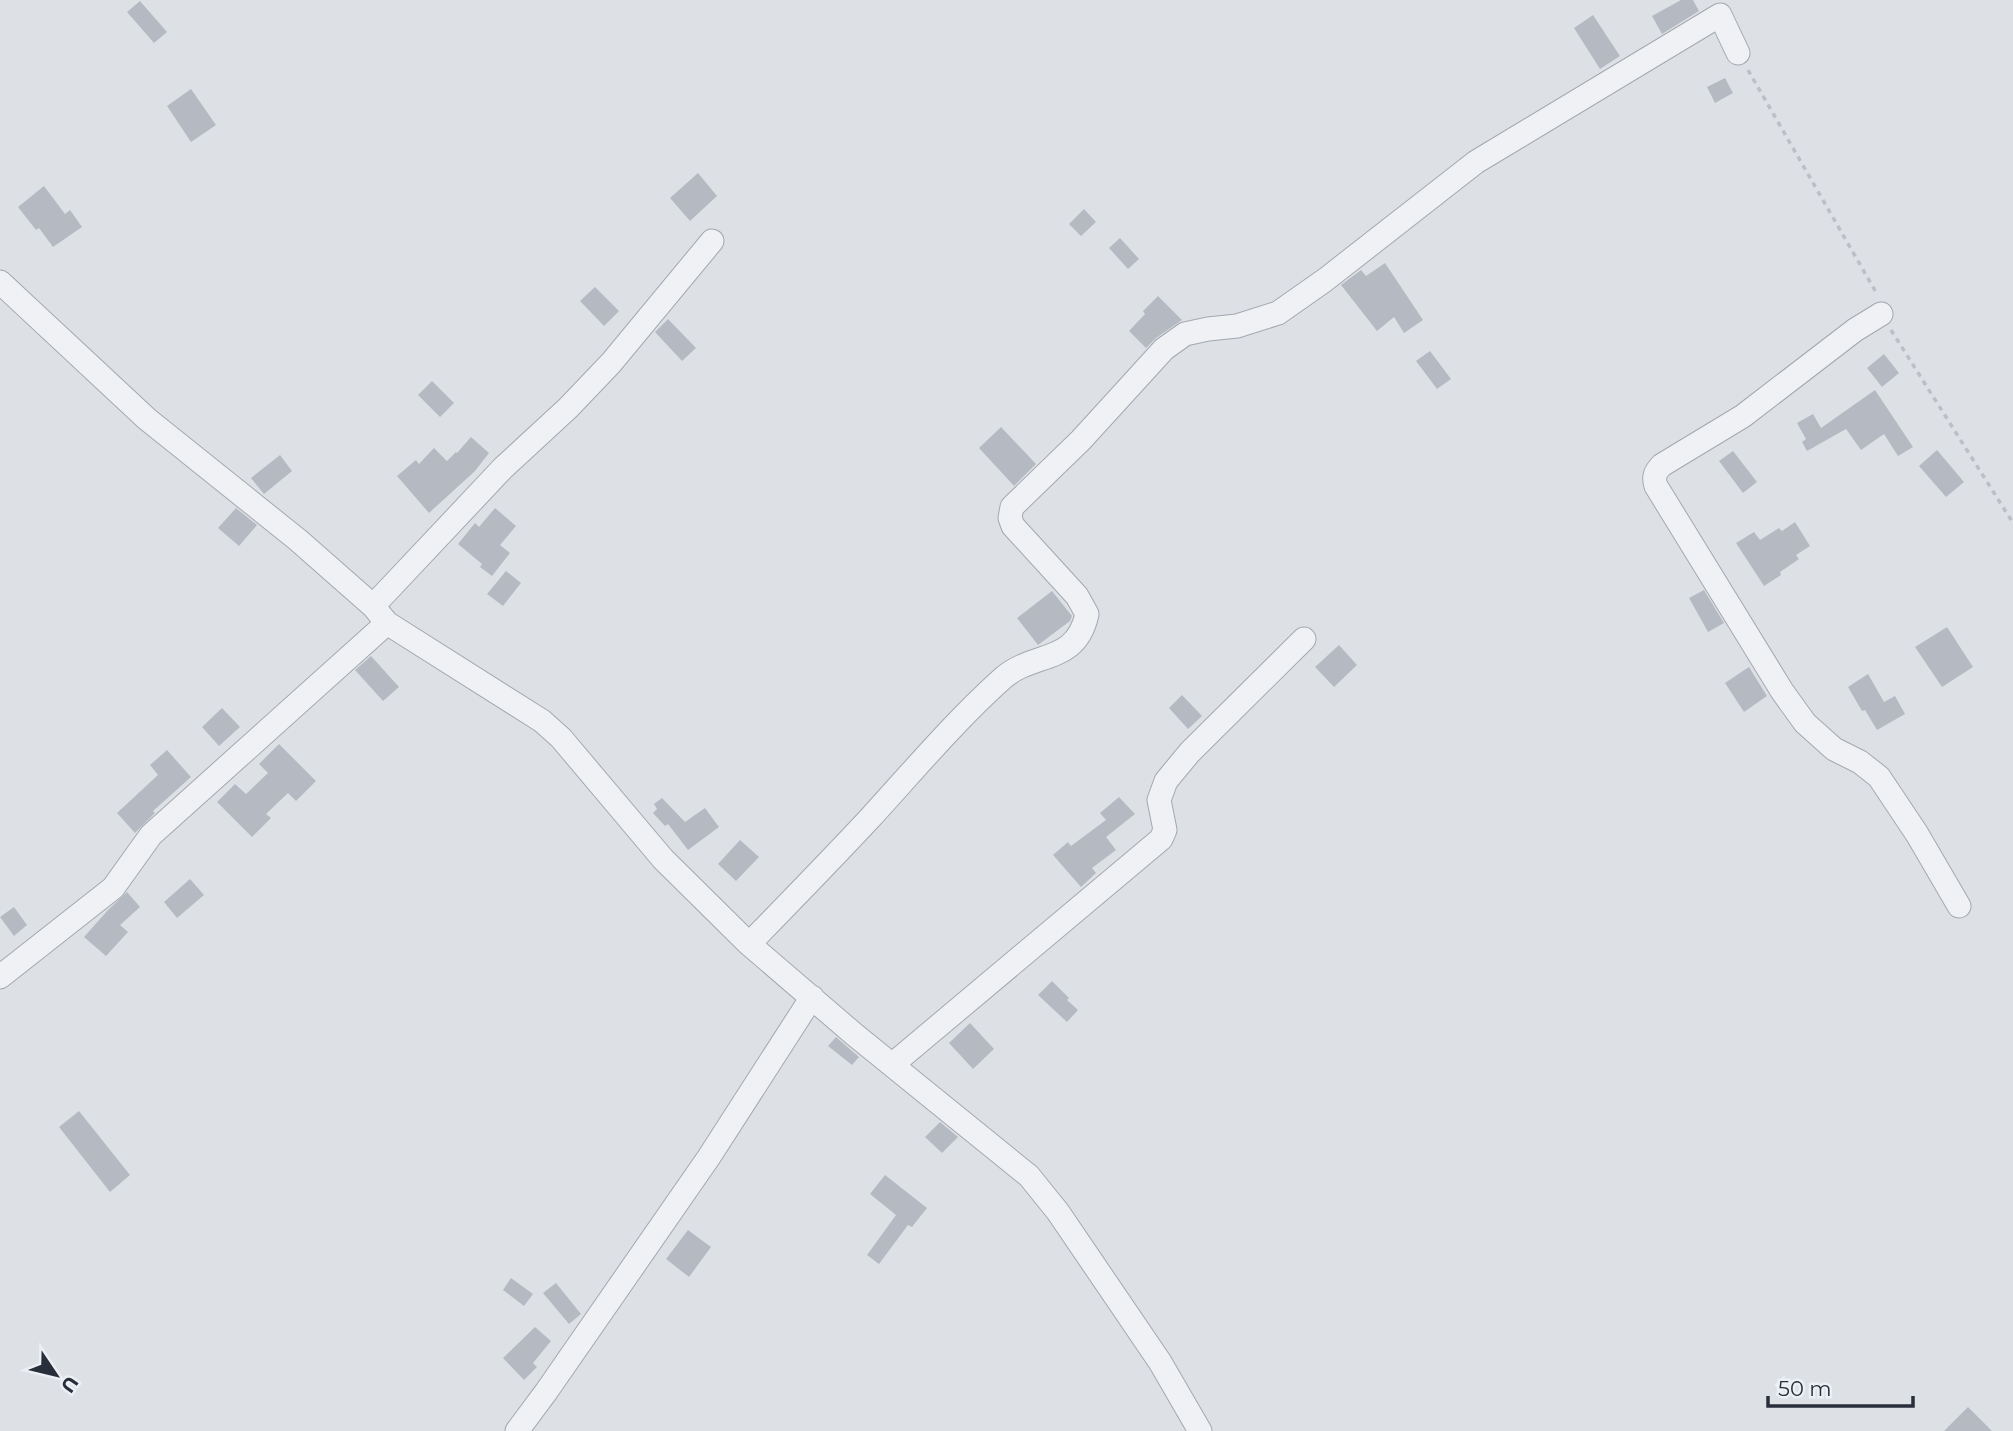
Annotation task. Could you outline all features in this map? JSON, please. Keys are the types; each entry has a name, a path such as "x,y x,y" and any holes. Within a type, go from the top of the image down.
{"street":[{"path":"749,944 946,734 1005,676 1062,652 1077,639 1084,628 1087,614 1077,596 1013,526 1010,518 1012,507 1081,440 1164,349 1185,334 1208,328 1237,326 1278,313 1325,281 1476,162 1720,15 1738,53"},
{"path":"0,977 113,888 151,835 380,615 503,468 568,408 611,363 712,241"},
{"path":"0,282 147,419 298,540 380,615 552,730 663,859 749,944 855,1035 1029,1176 1058,1212 1160,1362 1200,1431"},
{"path":"1881,314 1743,416 1662,465 1654,475 1654,480 1797,712 1805,723 1834,749 1860,762 1879,777 1959,905"},
{"path":"893,1064 1161,839 1165,830 1159,800 1166,780 1190,752 1304,639"},
{"path":"517,1431 709,1157 813,997"}],"path":[{"path":"1738,53 1878,296 1881,314 2013,523"}],"building":[{"path":"1681,0 1693,0 1699,11 1662,34 1652,16"},
{"path":"140,1 167,32 154,43 127,12"},
{"path":"1593,15 1620,56 1600,69 1574,28"},
{"path":"1725,78 1733,93 1715,103 1707,87"},
{"path":"191,89 216,125 191,142 167,106"},
{"path":"698,173 717,196 690,221 670,198"},
{"path":"44,186 65,214 70,210 82,227 53,247 18,207"},
{"path":"1084,209 1096,222 1081,236 1069,224"},
{"path":"1120,238 1139,259 1128,269 1109,248"},
{"path":"1385,263 1423,320 1404,333 1394,317 1377,331 1341,285 1361,270 1366,276"},
{"path":"595,287 619,311 604,326 580,301"},
{"path":"1158,296 1182,320 1146,348 1129,331"},
{"path":"668,319 696,348 682,361 655,332"},
{"path":"1430,351 1451,379 1437,389 1416,361"},
{"path":"1884,354 1899,373 1882,387 1867,368"},
{"path":"432,381 454,403 440,417 418,395"},
{"path":"1875,390 1913,447 1898,456 1884,434 1861,450 1846,429 1807,451 1802,442 1806,439 1797,423 1813,414 1821,428"},
{"path":"1001,427 1036,464 1014,486 979,448"},
{"path":"471,437 489,453 475,471 429,513 397,476 416,460 419,464 434,448 447,461"},
{"path":"1937,450 1964,482 1946,497 1919,466"},
{"path":"1733,451 1757,482 1743,493 1719,461"},
{"path":"280,455 292,471 264,494 251,478"},
{"path":"236,508 257,525 239,546 218,528"},
{"path":"495,508 516,526 500,545 510,553 492,576 458,544 475,523 479,527"},
{"path":"1795,522 1810,546 1796,555 1799,559 1780,572 1781,575 1764,586 1736,543 1754,532 1760,540"},
{"path":"506,571 521,583 503,606 487,594"},
{"path":"1704,590 1724,623 1708,632 1689,598"},
{"path":"1052,591 1072,616 1070,621 1038,645 1017,618"},
{"path":"1947,627 1973,667 1942,687 1915,647"},
{"path":"1339,645 1357,665 1334,687 1315,667"},
{"path":"371,656 399,687 383,701 355,670"},
{"path":"1749,667 1767,696 1744,712 1725,683"},
{"path":"1868,674 1884,702 1895,696 1905,714 1877,730 1848,687"},
{"path":"1182,695 1202,716 1188,729 1169,708"},
{"path":"222,708 240,727 219,746 202,727"},
{"path":"279,744 316,781 296,801 288,793 266,814 271,818 252,837 217,802 235,784 246,794 268,773 259,764"},
{"path":"167,750 191,777 153,811 155,813 135,833 117,813 158,775 150,765"},
{"path":"1119,797 1135,814 1106,837 1116,850 1092,868 1096,873 1081,887 1053,855 1068,842 1071,846 1106,820 1100,813"},
{"path":"662,798 685,822 705,808 719,827 688,850 668,824 665,826 653,813 657,809 654,804"},
{"path":"740,840 759,857 736,881 718,864"},
{"path":"190,879 204,895 177,918 164,902"},
{"path":"127,892 140,907 120,925 128,932 106,956 84,937"},
{"path":"14,907 27,925 14,936 0,917"},
{"path":"1052,981 1078,1010 1067,1022 1038,995"},
{"path":"970,1023 994,1049 973,1069 949,1043"},
{"path":"836,1037 859,1057 852,1065 828,1046"},
{"path":"79,1111 130,1175 110,1192 59,1127"},
{"path":"940,1122 958,1137 942,1153 925,1137"},
{"path":"885,1175 927,1208 912,1227 908,1225 879,1264 867,1255 896,1215 870,1194"},
{"path":"688,1230 711,1247 689,1277 666,1259"},
{"path":"511,1278 533,1294 524,1306 503,1290"},
{"path":"556,1283 581,1314 569,1324 543,1293"},
{"path":"535,1327 551,1341 533,1363 537,1367 524,1380 503,1358"},
{"path":"1968,1407 1992,1431 1944,1431"}]}
